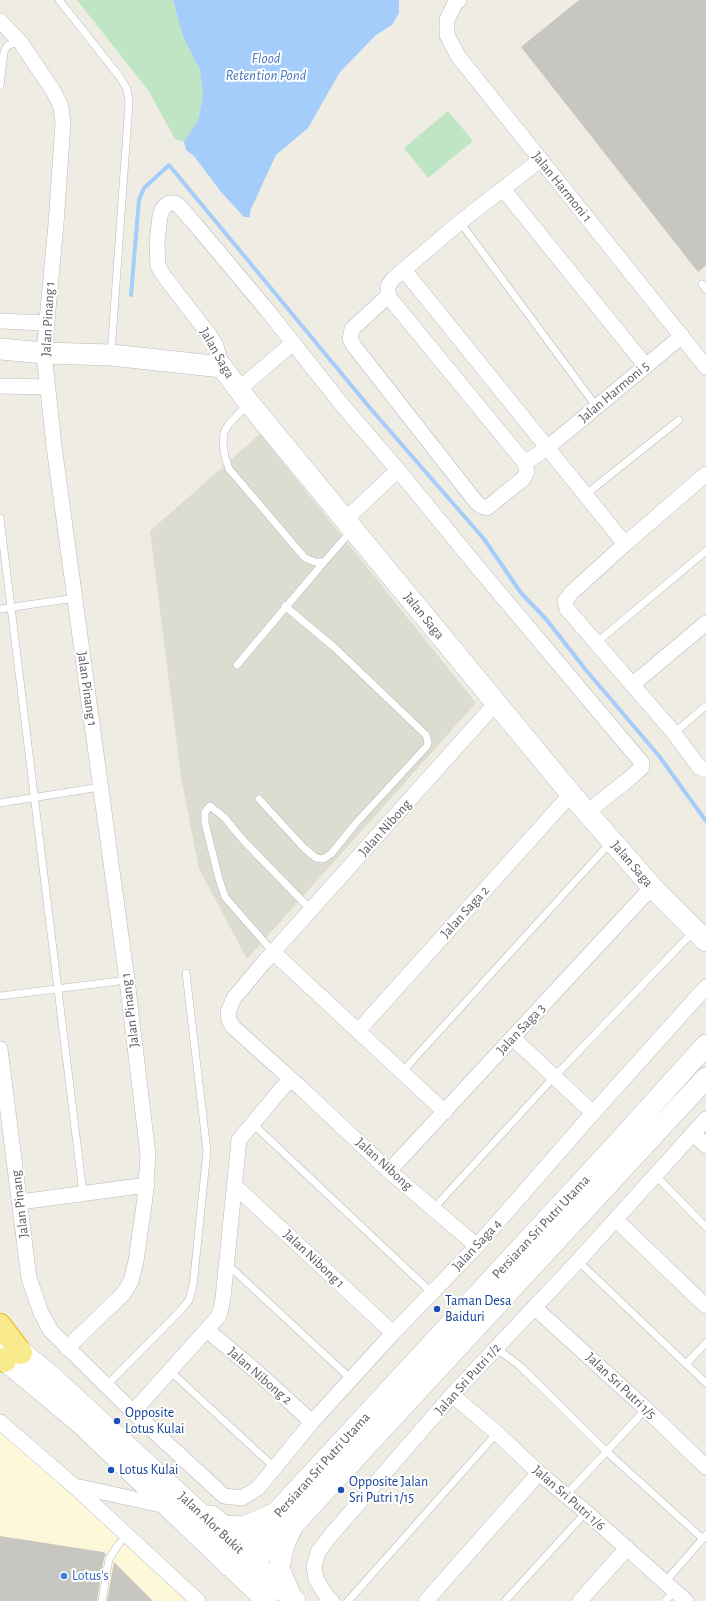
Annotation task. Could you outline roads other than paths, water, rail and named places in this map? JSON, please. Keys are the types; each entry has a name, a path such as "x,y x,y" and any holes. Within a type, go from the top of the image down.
{"highway":[{"path":"0,1324 7,1357"}],"main road":[{"path":"0,349 44,353 110,354 222,367"},
{"name":"Jalan Saga","path":"222,367 244,396 586,812 652,887 700,935"},
{"name":"Persiaran Sri Putri Utama","path":"241,1564 276,1513 616,1145 706,1045"},
{"name":"Persiaran Sri Putri Utama","path":"241,1564 293,1525 706,1078"},
{"name":"Jalan Alor Bukit","path":"0,1334 7,1357 79,1422 175,1502 241,1564 294,1600"},
{"path":"175,1502 224,1526 244,1527 276,1513"},
{"path":"293,1525 283,1547 279,1570 294,1600"},
{"name":"Jalan Alor Bukit","path":"241,1564 267,1601"}],"street":[{"name":"Jalan Harmoni 1","path":"455,2 447,20 447,34 458,56 706,367"},
{"name":"Jalan Pinang 1","path":"0,21 21,43 54,92 61,106 62,123 56,224 44,353 100,788 127,980 148,1155 147,1185 136,1261 131,1281 123,1294 67,1348"},
{"path":"388,296 352,329 350,339 476,502 487,508 523,479 527,472 524,463 388,296 388,286 393,279 460,222 540,160"},
{"path":"503,189 645,365"},
{"name":"Jalan Saga","path":"222,367 216,346 210,336 158,266 157,257 159,223 162,208 166,204 172,202 179,206 293,343"},
{"path":"404,270 624,544"},
{"path":"0,321 46,323"},
{"name":"Jalan Harmoni 5","path":"524,463 546,448 682,336"},
{"path":"244,396 293,343 343,406 642,763 642,767 629,779 586,812"},
{"path":"0,386 48,387"},
{"path":"349,524 398,470"},
{"path":"702,768 674,733 567,609 565,601 571,593 624,544 706,474"},
{"path":"632,686 706,623"},
{"name":"Jalan Nibong","path":"477,1246 389,1171 301,1088 233,1027 229,1020 228,1012 234,998 273,952 496,703"},
{"name":"Jalan Saga 2","path":"358,1031 571,794"},
{"name":"Jalan Saga 3","path":"389,1171 652,887"},
{"path":"273,952 445,1112"},
{"name":"Jalan Saga 4","path":"242,1498 258,1488 312,1422 393,1332 477,1246 706,987"},
{"path":"513,1038 593,1113"},
{"name":"Jalan Pinang","path":"0,1049 20,1202 28,1278 41,1313 51,1332 133,1412 224,1496 242,1498"},
{"path":"133,1412 218,1317 221,1309 239,1140 283,1087 292,1081"},
{"name":"Jalan Sri Putri 1/2","path":"332,1601 327,1597 316,1579 314,1566 318,1552 330,1535 452,1395 616,1220 706,1119"},
{"path":"692,1133 706,1146"},
{"path":"20,1202 147,1185"},
{"name":"Jalan Nibong 1","path":"234,1185 393,1332"},
{"path":"616,1220 706,1306"},
{"name":"Jalan Sri Putri 1/5","path":"534,1307 646,1409 706,1467"},
{"name":"Jalan Nibong 2","path":"207,1330 257,1372 312,1422"},
{"name":"Jalan Sri Putri 1/6","path":"452,1395 627,1548 668,1591 686,1601"},
{"path":"0,1422 74,1486 198,1601"},
{"path":"426,1601 539,1472"},
{"path":"74,1486 175,1502"},
{"path":"580,1601 627,1548"}],"lane":[{"path":"59,0 127,89 129,103 110,354"},
{"path":"0,86 4,52 7,46 14,43 21,43"},
{"path":"460,222 596,406"},
{"path":"244,396 224,432 223,444 229,469 305,558 315,562 324,562"},
{"path":"585,495 679,420"},
{"path":"0,518 83,1193"},
{"path":"237,665 324,562 349,524"},
{"path":"596,643 706,551"},
{"path":"0,609 75,598"},
{"path":"259,799 304,848 316,858 323,859 330,854 356,822 427,746 428,743 426,735 335,648 286,606"},
{"path":"674,733 706,706"},
{"path":"0,803 100,788"},
{"path":"273,952 225,897 205,823 205,812 210,806 224,817 242,840 311,910"},
{"path":"402,1072 612,841"},
{"path":"433,1209 554,1077 700,935"},
{"path":"106,1386 181,1310 189,1300 193,1286 207,1151 186,973"},
{"path":"0,996 127,980"},
{"path":"252,1124 432,1293"},
{"path":"656,1176 706,1227"},
{"path":"578,1261 706,1383"},
{"path":"226,1264 351,1379"},
{"path":"686,1364 706,1343"},
{"path":"496,1348 520,1366 607,1452 704,1537 668,1591"},
{"path":"170,1371 275,1468"},
{"path":"566,1495 646,1409"},
{"path":"348,1601 497,1433"},
{"path":"505,1601 586,1512"},
{"path":"102,1601 109,1560 118,1545 127,1535"}],"water":[{"name":"Flood Retention Pond","path":"173,0 399,1 399,13 392,25 376,35 340,72 308,128 276,155 250,211 250,217 244,217 221,192 194,156 186,150 184,142 198,120 203,96 200,70 183,37"}],"waterway":[{"path":"131,295 139,200 144,188 169,165 370,408 484,539 521,593 546,619 586,670 659,756 706,821"}],"place":[{"name":"Taman Desa Baiduri","path":"437,1309"},
{"name":"Opposite Lotus Kulai","path":"117,1421"},
{"name":"Lotus Kulai","path":"111,1470"},
{"name":"Opposite Jalan Sri Putri 1/15","path":"341,1490"},
{"name":"Lotus's","path":"64,1576"}]}
